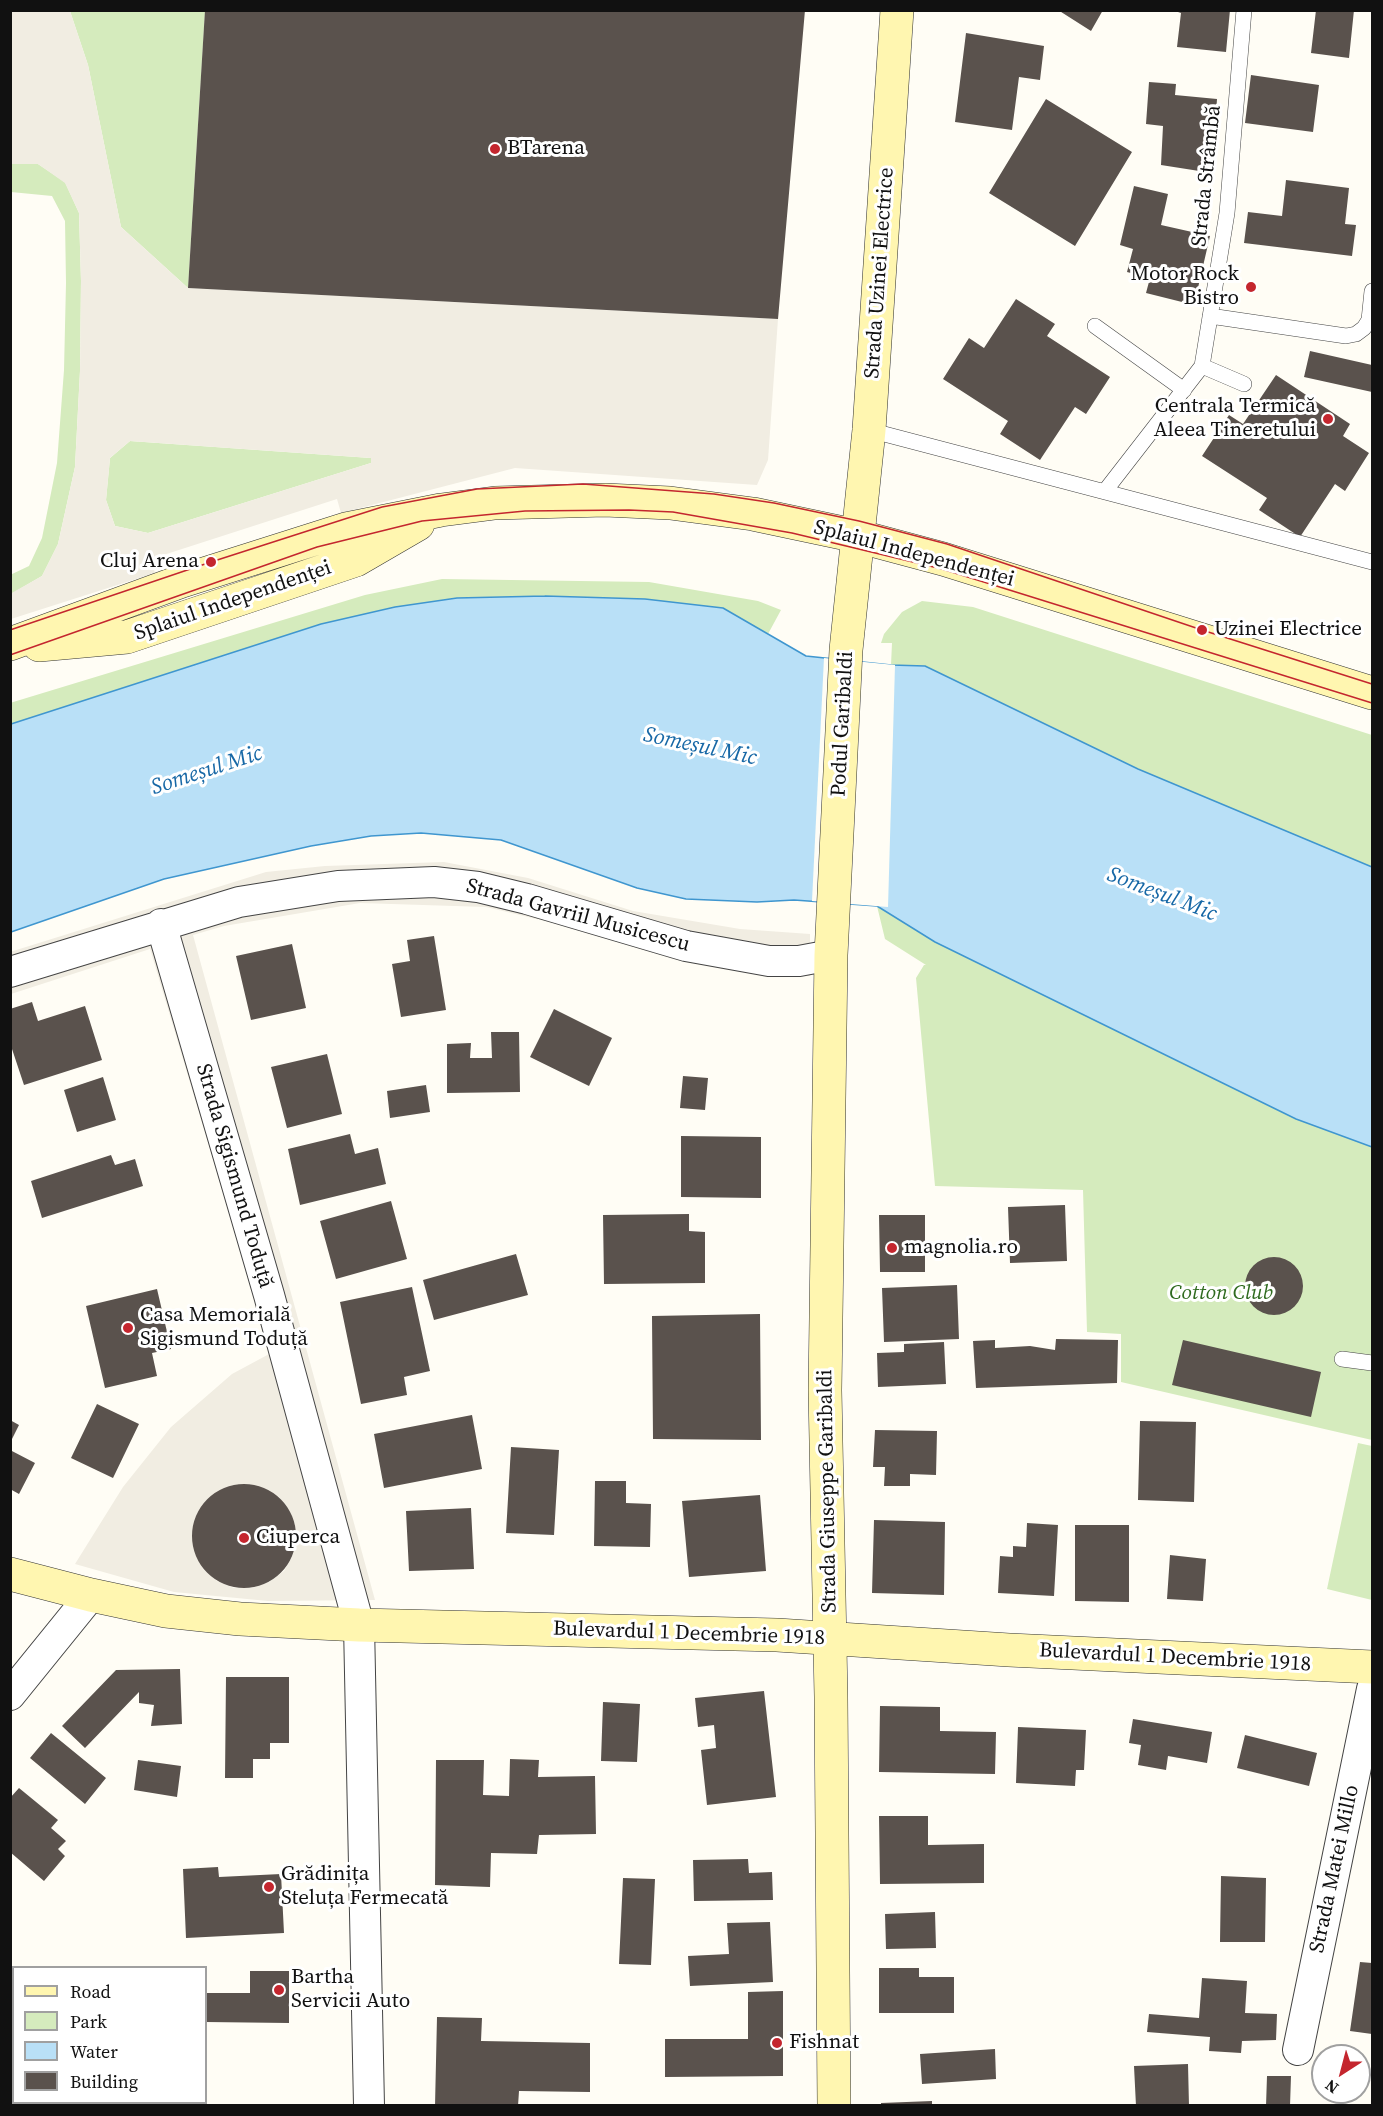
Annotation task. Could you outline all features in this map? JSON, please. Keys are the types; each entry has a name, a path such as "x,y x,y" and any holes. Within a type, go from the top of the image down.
{"main road":[{"name":"Strada Uzinei Electrice","path":"857,536 869,430 897,10"},
{"name":"Splaiul Independenței","path":"10,645 127,638 356,560 441,510 495,503 605,500 670,503 753,513 857,536 943,559 1372,693"},
{"name":"Podul Garibaldi","path":"832,913 846,650 857,536"},
{"name":"Strada Giuseppe Garibaldi","path":"832,913 825,1390 830,1638 834,2106"},
{"name":"Bulevardul 1 Decembrie 1918","path":"10,1574 166,1611 240,1619 359,1625 777,1635 1020,1651 1372,1667"}],"street":[{"name":"Strada Gavriil Musicescu","path":"10,972 239,902 338,886 434,882 478,887 527,899 686,946 769,961 799,961 831,955"},
{"name":"Strada Sigismund Toduță","path":"161,924 269,1295 359,1625 369,2106"},
{"path":"10,1695 91,1595"},
{"name":"Strada Matei Millo","path":"1298,2050 1372,1689"}],"lane":[{"name":"Strada Strâmbă","path":"1105,491 1202,366 1227,213 1244,10"},
{"path":"1210,316 1346,336 1356,334 1369,320 1372,291"},
{"path":"1095,326 1184,390"},
{"path":"1202,366 1244,384"},
{"path":"869,430 1372,562"},
{"path":"1342,1359 1372,1363"}],"green space":[{"path":"70,11 205,11 188,288 121,227 88,65"},
{"path":"11,164 38,164 65,182 79,213 81,281 80,371 75,467 58,544 42,576 11,594 10,575 29,566 42,538 57,463 64,370 66,283 65,221 52,196 11,192"},
{"path":"130,441 371,458 371,463 148,533 115,526 106,500 110,458"},
{"path":"442,579 649,582 758,601 781,610 768,634 723,609 94,698 11,724 10,703 365,595"},
{"path":"922,601 973,607 1372,735 1372,867 1138,769 1041,723 891,665 892,643 881,643 884,634 902,612"},
{"path":"877,906 935,942 1296,1119 1372,1147 1372,1440 1121,1382 1121,1334 1087,1332 1083,1190 935,1186 916,978 926,965 885,939"},
{"path":"1358,1443 1372,1446 1372,1600 1327,1589"}],"shaded area":[{"path":"11,11 70,11 88,65 121,227 188,288 778,319 768,460 757,485 515,468 341,513 337,499 151,559 155,573 11,619 10,594 42,576 58,544 75,467 80,371 81,281 79,213 65,183 38,164 11,164","holes":["130,441 371,458 371,463 148,533 115,526 106,500 110,458"]},
{"path":"444,862 528,878 633,911 740,929 810,934 810,976 755,971 486,907 360,903 224,926 193,935 375,1600 268,1601 174,1592 75,1564 123,1487 171,1427 232,1374 271,1353 150,949 11,994 10,952 266,872 325,866","holes":["248,1484 265,1489 279,1497 289,1510 295,1525 296,1541 292,1557 284,1571 269,1582 252,1588 234,1588 217,1581 203,1569 195,1553 192,1535 195,1518 205,1502 217,1492 233,1485"]}],"water":[{"name":"Someșul Mic","path":"545,596 645,599 723,608 806,656 891,665 925,666 1138,769 1372,867 1372,1147 1296,1119 935,942 877,906 794,900 757,902 686,899 637,888 501,840 421,833 371,836 311,846 164,879 11,932 11,724 321,624 395,607 457,598"}],"pier":[{"path":"824,658 895,665 888,907 812,901"}],"building":[{"name":"BTarena","path":"205,10 805,10 778,319 188,288"},
{"path":"1058,10 1103,10 1091,31"},
{"path":"1172,10 1230,10 1226,52 1177,47 1181,13"},
{"path":"1316,10 1354,10 1349,58 1311,53"},
{"path":"966,33 1044,46 1040,80 1019,77 1012,130 955,122"},
{"path":"1251,75 1319,85 1313,132 1245,123"},
{"path":"1149,82 1176,84 1175,95 1217,99 1212,173 1161,165 1163,126 1146,124"},
{"path":"1046,99 1132,152 1075,246 989,193"},
{"path":"1286,180 1349,188 1345,224 1356,225 1352,256 1244,243 1248,212 1282,216"},
{"path":"1134,186 1168,194 1161,225 1210,236 1194,305 1146,293 1150,278 1127,272 1133,249 1120,245"},
{"path":"1016,299 1055,324 1047,336 1110,377 1086,414 1075,407 1040,460 1000,434 1008,421 943,379 969,338 984,348"},
{"path":"1310,351 1372,365 1372,392 1304,377"},
{"path":"1276,375 1350,424 1343,436 1369,453 1345,491 1335,484 1300,537 1259,510 1267,498 1202,456 1229,415 1243,424"},
{"path":"434,936 446,1010 401,1017 392,964 410,961 407,940"},
{"path":"292,944 306,1008 251,1020 236,956"},
{"path":"32,1002 38,1021 85,1006 102,1060 24,1085 10,1043 10,1009"},
{"path":"554,1009 612,1038 589,1086 530,1057"},
{"path":"491,1032 519,1032 520,1092 447,1093 447,1044 471,1043 470,1058 492,1058"},
{"path":"327,1054 342,1114 287,1128 271,1067"},
{"path":"683,1076 708,1078 705,1110 680,1108"},
{"path":"103,1077 116,1120 77,1132 64,1090"},
{"path":"426,1085 430,1112 390,1118 387,1091"},
{"path":"350,1134 355,1154 378,1148 386,1184 300,1205 288,1149"},
{"path":"681,1136 761,1137 761,1198 681,1197"},
{"path":"111,1155 115,1165 135,1159 143,1186 42,1218 31,1181"},
{"path":"391,1201 407,1259 336,1279 320,1221"},
{"path":"1065,1205 1067,1261 1010,1263 1008,1207"},
{"path":"689,1214 689,1231 705,1232 705,1283 604,1284 603,1215"},
{"path":"879,1215 925,1215 925,1272 880,1272"},
{"path":"516,1254 528,1295 434,1320 423,1280"},
{"path":"1268,1257 1280,1257 1295,1265 1303,1280 1303,1292 1295,1307 1280,1315 1268,1315 1253,1307 1245,1292 1245,1280 1253,1265"},
{"path":"957,1285 959,1339 884,1342 882,1288"},
{"path":"412,1287 430,1371 404,1377 407,1395 361,1404 340,1302"},
{"name":"Casa Memorială Sigismund Toduță","path":"157,1289 171,1349 152,1353 157,1376 105,1388 86,1306"},
{"path":"760,1314 761,1440 653,1439 652,1316"},
{"path":"1056,1339 1118,1340 1117,1383 976,1388 973,1341 995,1340 995,1348 1030,1346 1055,1350"},
{"name":"Cotton Club","path":"1183,1340 1321,1372 1311,1417 1172,1385"},
{"path":"944,1342 946,1384 878,1387 877,1353 904,1352 904,1344"},
{"path":"97,1404 139,1424 113,1478 71,1458"},
{"path":"472,1415 482,1469 384,1488 374,1434"},
{"path":"10,1420 19,1425 10,1443"},
{"path":"1140,1421 1196,1422 1194,1502 1138,1500"},
{"path":"875,1430 937,1431 936,1475 910,1474 910,1486 884,1486 885,1467 873,1467"},
{"path":"511,1447 559,1450 554,1535 506,1533"},
{"path":"10,1450 35,1463 19,1494 10,1489"},
{"path":"595,1481 626,1481 626,1503 651,1504 650,1547 594,1546"},
{"name":"Ciuperca","path":"244,1484 264,1488 281,1499 292,1516 296,1536 292,1556 281,1573 264,1584 244,1588 224,1584 207,1573 196,1556 192,1536 196,1516 207,1499 224,1488"},
{"path":"760,1495 766,1571 689,1577 682,1501"},
{"path":"471,1508 474,1569 409,1571 406,1511"},
{"path":"874,1520 945,1522 944,1595 872,1593"},
{"path":"1027,1523 1058,1525 1054,1596 998,1593 1000,1556 1013,1557 1013,1546 1026,1547"},
{"path":"1075,1525 1129,1525 1129,1602 1075,1601"},
{"path":"1170,1555 1206,1559 1203,1601 1167,1599"},
{"path":"180,1669 182,1724 151,1726 154,1705 139,1703 139,1692 85,1748 62,1726 116,1670"},
{"path":"226,1677 289,1677 289,1743 270,1743 270,1759 253,1759 253,1778 225,1778"},
{"path":"764,1691 776,1797 707,1805 701,1750 716,1748 714,1725 698,1727 695,1698"},
{"path":"603,1702 640,1704 637,1762 601,1761"},
{"path":"880,1706 940,1707 940,1731 996,1732 995,1774 879,1772"},
{"path":"1133,1719 1212,1732 1207,1763 1168,1756 1166,1770 1138,1765 1141,1745 1129,1743"},
{"path":"1018,1727 1086,1730 1084,1770 1076,1770 1075,1786 1016,1783"},
{"path":"51,1733 106,1778 85,1804 30,1758"},
{"path":"1245,1735 1317,1753 1309,1786 1237,1768"},
{"path":"510,1759 539,1760 538,1777 595,1776 596,1834 539,1835 537,1854 491,1853 490,1887 435,1885 436,1760 484,1760 483,1795 509,1796"},
{"path":"138,1760 181,1766 177,1797 134,1790"},
{"path":"19,1788 58,1820 51,1828 66,1841 58,1849 65,1856 44,1881 10,1852 10,1798"},
{"path":"879,1816 928,1816 928,1845 984,1844 984,1883 880,1884"},
{"path":"748,1859 749,1873 772,1872 773,1900 694,1901 693,1860"},
{"path":"218,1867 219,1877 281,1874 284,1933 186,1938 183,1869"},
{"path":"1221,1876 1266,1878 1265,1942 1220,1942"},
{"path":"623,1878 655,1879 651,1965 619,1964"},
{"path":"935,1912 936,1948 886,1949 885,1914"},
{"path":"770,1922 773,1982 690,1986 688,1956 729,1954 727,1923"},
{"path":"1360,1962 1372,1963 1372,2034 1350,2031"},
{"path":"879,1968 919,1968 919,1977 954,1977 954,2013 879,2013"},
{"path":"250,1971 289,1971 289,2023 207,2022 207,1993 250,1993"},
{"path":"1202,1978 1247,1981 1245,2013 1277,2014 1276,2040 1242,2041 1241,2053 1209,2051 1210,2037 1147,2032 1149,2014 1199,2018"},
{"path":"783,1991 783,2076 665,2077 665,2039 748,2039 748,1992"},
{"path":"437,2017 482,2018 481,2041 590,2043 590,2092 519,2091 518,2106 435,2106"},
{"path":"995,2049 996,2079 922,2084 920,2054"},
{"path":"1188,2064 1189,2106 1136,2106 1134,2066"},
{"path":"1267,2076 1291,2076 1290,2106 1266,2106"},
{"path":"932,2101 932,2106 881,2106 881,2103"},
{"path":"12,2103 51,2104 50,2106 11,2106"}],"tram line":[{"path":"10,630 382,507 477,489 583,484 714,494 774,503 859,521 947,544 1202,630 1372,684"},
{"path":"10,655 317,547 422,521 525,511 629,510 673,512 792,533 942,569 1372,703"}],"place":[{"name":"BTarena","path":"495,149"},
{"name":"Motor Rock Bistro","path":"1251,287"},
{"name":"Centrala Termică Aleea Tineretului","path":"1328,419"},
{"name":"Cluj Arena","path":"211,562"},
{"name":"Uzinei Electrice","path":"1202,630"},
{"name":"magnolia.ro","path":"892,1248"},
{"name":"Casa Memorială Sigismund Toduță","path":"128,1328"},
{"name":"Ciuperca","path":"244,1538"},
{"name":"Grădinița Steluța Fermecată","path":"269,1887"},
{"name":"Bartha Servicii Auto","path":"279,1990"},
{"name":"Fishnat","path":"777,2043"}]}
